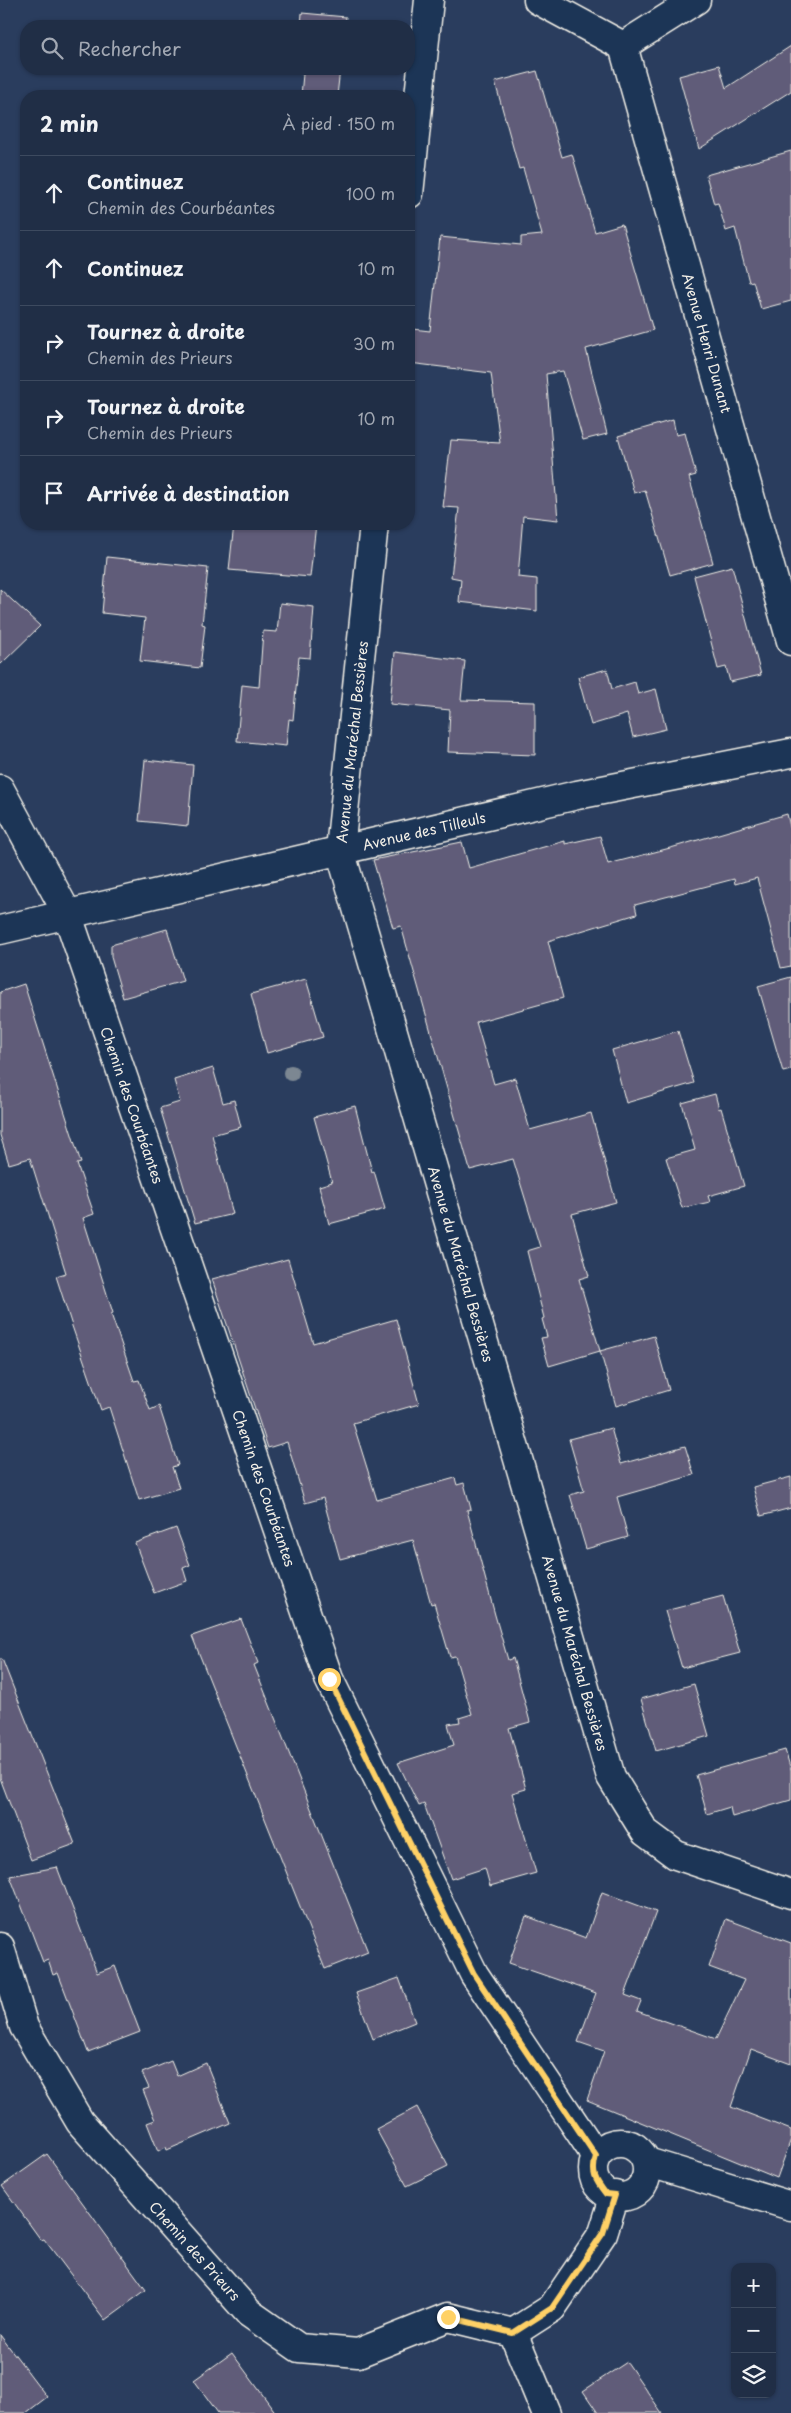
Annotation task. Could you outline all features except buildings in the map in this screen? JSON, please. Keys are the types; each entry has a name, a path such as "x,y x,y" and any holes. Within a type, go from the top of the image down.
{"street":[{"path":"415,136 429,0"},
{"path":"538,0 623,46 696,0"},
{"name":"Avenue Henri Dunant","path":"623,46 791,641"},
{"name":"Avenue du Maréchal Bessières","path":"373,530 340,850 611,1777 645,1832 676,1855 791,1894"},
{"name":"Avenue des Tilleuls","path":"0,930 66,913 577,795 791,753"},
{"name":"Chemin des Courbéantes","path":"0,789 66,913 329,1679 474,1974 596,2156"},
{"name":"Chemin des Prieurs","path":"0,1947 24,2027 80,2122 249,2313 299,2348 358,2353 448,2317 513,2333"},
{"path":"647,2162 645,2183 641,2188 628,2196 606,2194 593,2177 592,2167 596,2156 613,2142 634,2145 647,2162 791,2206"},
{"path":"546,2413 513,2333 552,2308 603,2233 615,2195"}],"route":[{"path":"329,1679 474,1974 596,2156 592,2167 593,2177 606,2194 615,2195 603,2233 552,2308 513,2333 448,2317"}]}
